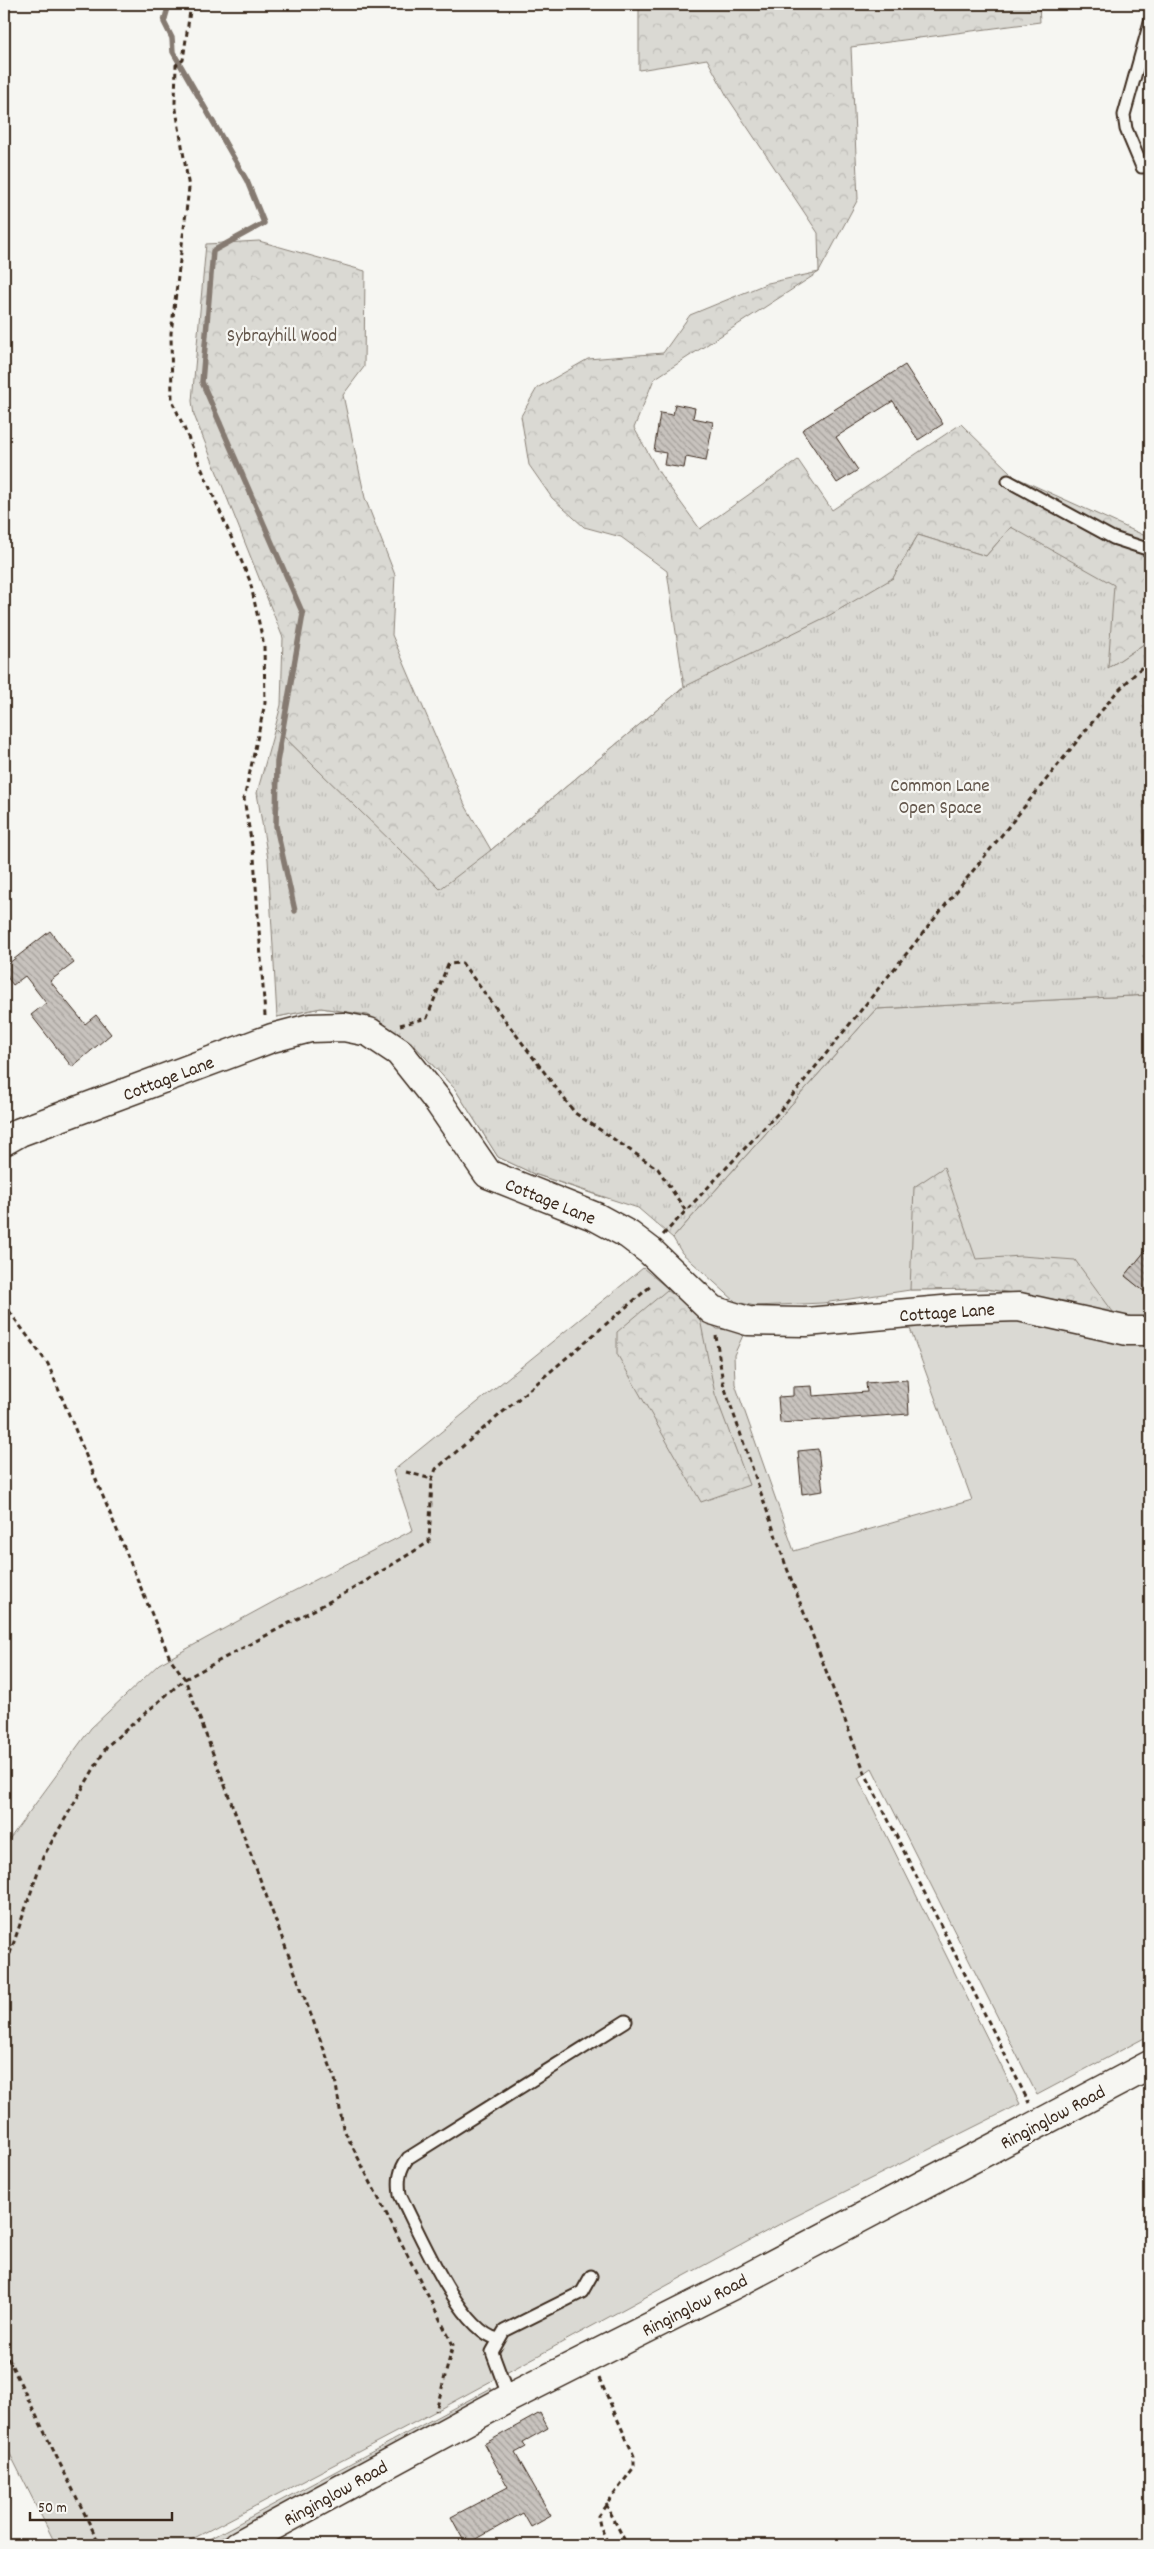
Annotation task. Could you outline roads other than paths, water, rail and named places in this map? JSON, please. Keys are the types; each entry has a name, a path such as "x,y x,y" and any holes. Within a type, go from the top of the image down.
{"street":[{"name":"Cottage Lane","path":"4,1141 20,1132 272,1038 310,1028 344,1027 369,1032 399,1052 438,1101 488,1174 596,1217 629,1235 659,1260 712,1310 748,1321 806,1322 954,1309 1019,1307 1128,1331 1150,1331"},
{"name":"Ringinglow Road","path":"238,2545 509,2398 740,2281 1150,2065"}],"lane":[{"path":"1150,22 1124,115 1126,129 1142,168 1150,166"},
{"path":"1008,480 1113,538 1150,550"},
{"path":"498,2339 488,2337 473,2324 456,2302 400,2195 398,2183 400,2168 408,2158 626,2021"},
{"path":"509,2398 492,2352 498,2339 504,2331 582,2292 591,2276"}],"waterway":[{"path":"169,4 164,22 172,38 173,52 247,181 264,223 213,251 202,382 303,614 277,762 276,826 295,911"}],"park label":[{"name":"Sybrayhill Wood","path":"282,334"},
{"name":"Common Lane Open Space","path":"940,795"}]}
